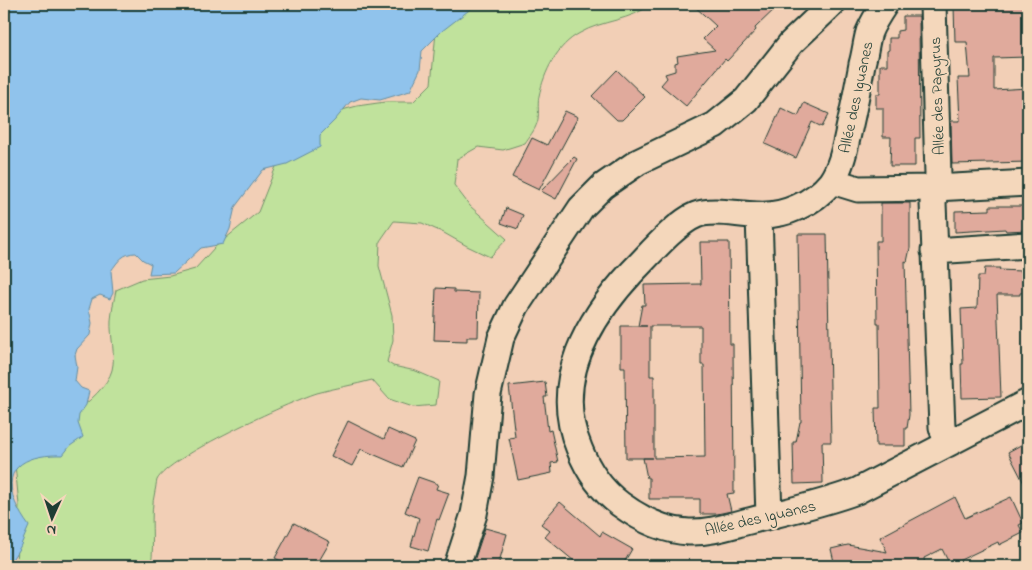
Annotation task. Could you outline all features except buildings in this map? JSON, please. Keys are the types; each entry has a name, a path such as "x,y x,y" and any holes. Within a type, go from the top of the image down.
{"street":[{"path":"457,566 474,514 481,476 488,394 501,338 516,306 581,208 603,186 638,162 715,125 738,107 746,100 791,43 832,4"},
{"name":"Allée des Iguanes","path":"885,4 869,34 843,158 832,181 820,193 790,211 759,216 723,212 697,214 679,225 632,273 594,320 577,355 571,380 568,401 572,432 586,468 608,495 633,513 667,528 688,532 710,530 769,516 830,501 857,491 1028,402"},
{"name":"Allée des Papyrus","path":"933,4 938,176 933,204 934,251 942,427 946,444"},
{"path":"832,181 858,189 935,188 1028,183"},
{"path":"759,216 769,516"},
{"path":"934,251 1028,245"}],"green space":[{"path":"459,4 651,4 635,14 598,25 580,33 558,52 544,78 539,96 537,123 525,143 503,150 478,147 457,159 454,185 470,206 507,239 490,257 422,223 394,221 380,241 379,266 392,315 393,340 387,362 393,366 416,371 439,381 436,405 413,407 389,399 372,380 303,398 231,431 183,458 166,470 157,480 153,500 151,566 16,566 19,505 14,454 70,417 97,393 107,381 113,364 111,320 116,290 142,279 170,276 195,269 215,247 258,212 277,164 331,113 357,106 385,102 413,102 431,84 436,32"}],"water":[{"path":"4,4 477,4 442,31 422,51 420,70 410,91 380,100 361,98 350,102 320,135 320,147 287,164 263,170 235,207 230,229 223,244 201,248 174,273 149,274 151,264 143,260 136,253 128,254 119,261 111,271 113,293 110,299 100,295 92,299 89,309 92,323 90,335 77,349 75,355 77,367 75,381 81,388 89,391 86,405 79,415 78,423 83,437 70,446 63,455 30,459 15,470 11,489 15,502 29,526 20,547 8,566 4,566"}]}
